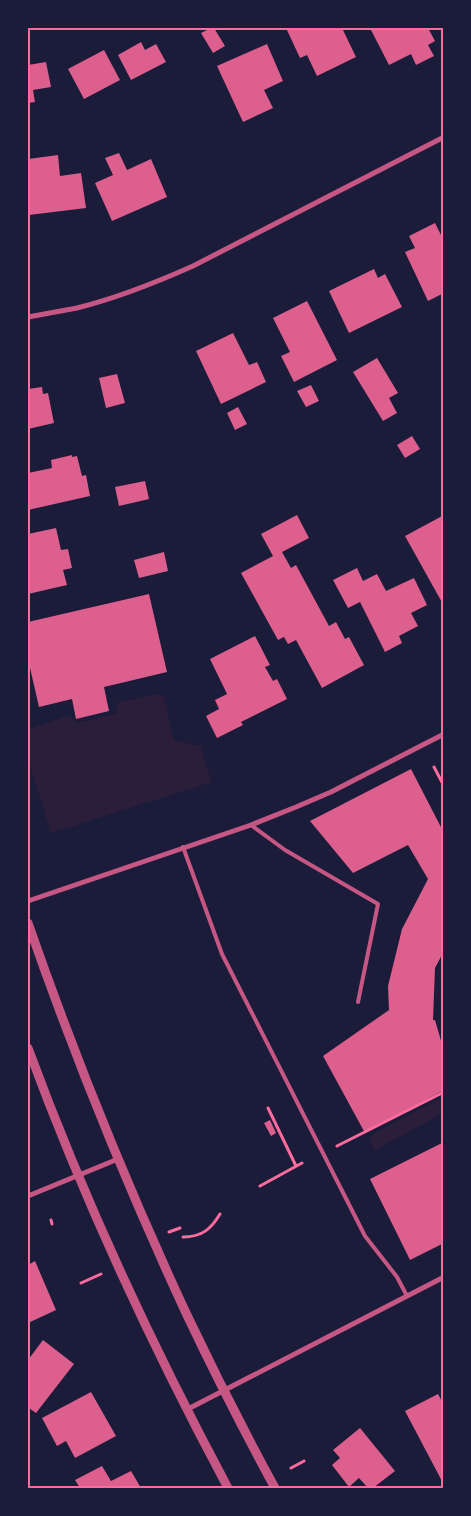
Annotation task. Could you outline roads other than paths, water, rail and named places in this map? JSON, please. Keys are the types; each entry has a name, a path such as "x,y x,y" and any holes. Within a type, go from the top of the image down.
{"street":[{"path":"28,317 77,308 162,280 201,262 444,137"},
{"path":"28,900 251,825 331,792 444,734"},
{"path":"28,923 84,1076 118,1159 186,1313 275,1488"},
{"path":"28,1048 79,1176 138,1312 186,1410 228,1488"},
{"path":"28,1196 118,1159"},
{"path":"186,1410 444,1277"}],"lane":[{"path":"251,825 285,850 378,904 358,1002"},
{"path":"184,847 222,954 365,1236 397,1277 407,1296"}]}
